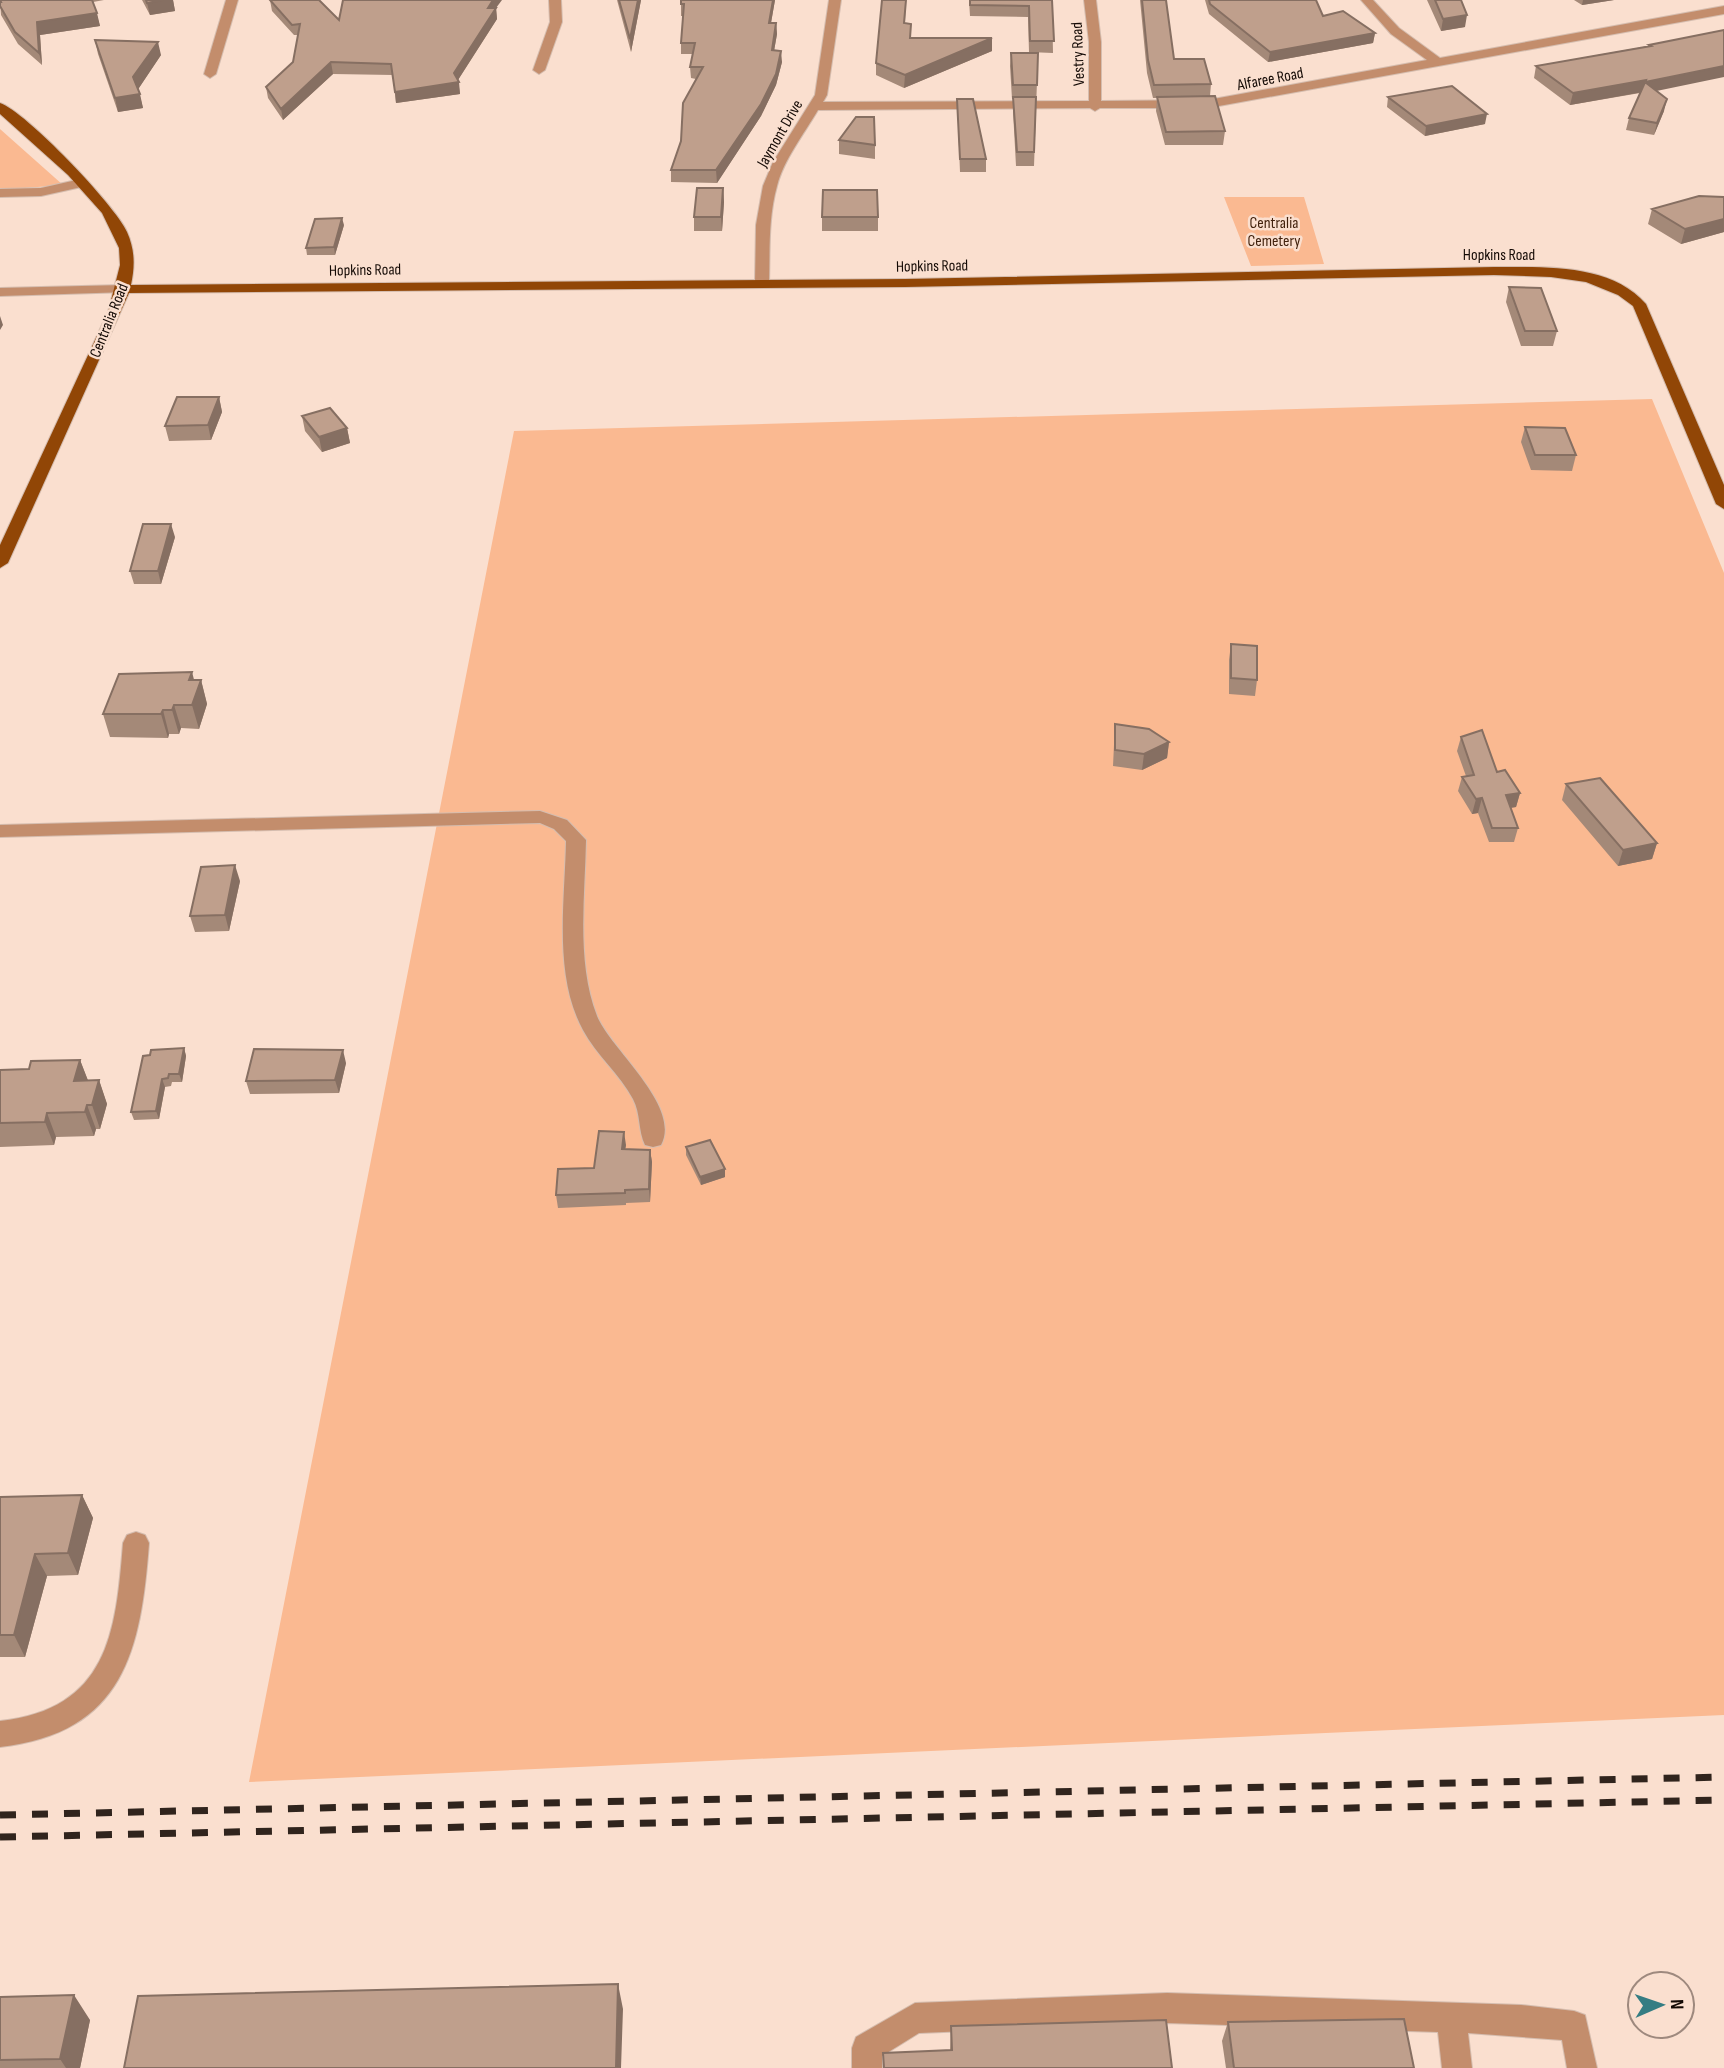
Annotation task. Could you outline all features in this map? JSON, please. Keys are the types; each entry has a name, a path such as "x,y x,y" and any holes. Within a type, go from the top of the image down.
{"main road":[{"name":"Centralia Road","path":"0,107 108,211 119,229 127,268 124,289 0,563"},
{"name":"Hopkins Road","path":"124,289 762,284 1494,271 1578,275 1617,288 1639,304 1724,504"}],"street":[{"path":"210,74 232,0"},
{"path":"539,70 556,22 558,10 555,0"},
{"name":"Jaymont Drive","path":"762,284 763,218 769,186 780,162 821,95 835,0"},
{"name":"Vestry Road","path":"1090,0 1095,107"},
{"path":"1367,0 1395,31 1439,63"},
{"name":"Alfaree Road","path":"816,106 1095,107 1228,102 1724,10"},
{"path":"0,193 41,192 81,183"},
{"name":"Hopkins Road","path":"0,292 124,289"},
{"path":"0,831 540,817 556,821 569,829 576,840 576,979 586,1016 602,1046 639,1089 650,1113 653,1139"},
{"path":"0,1734 19,1733 51,1723 75,1709 99,1686 116,1659 120,1647 132,1600 136,1543"},
{"path":"867,2058 915,2018 1167,2008 1451,2018 1574,2026 1582,2068"},
{"path":"1451,2018 1457,2068"}],"green space":[{"path":"0,129 63,185 0,190"},
{"name":"Centralia Cemetery","path":"1224,197 1304,197 1324,264 1251,266"},
{"path":"1652,399 1724,573 1724,1715 249,1782 514,431"}],"building":[{"path":"0,0 92,0 97,13 37,22 39,53 15,32 0,6"},
{"path":"270,0 319,0 339,20 343,0 493,0 488,8 496,8 454,73 459,82 395,92 391,64 331,62 281,109 266,87 293,62 300,24 292,25"},
{"path":"619,0 638,0 630,39"},
{"path":"681,0 773,0 769,23 776,23 772,50 781,51 776,74 761,104 716,170 671,170 681,141 683,103 703,67 690,67 695,43 681,43 684,4 681,4"},
{"path":"882,0 906,0 904,23 911,24 910,38 992,38 905,75 876,63"},
{"path":"970,0 1052,0 1054,41 1030,41 1029,6 970,5"},
{"path":"1142,0 1166,0 1174,59 1204,59 1211,84 1154,85 1148,60"},
{"path":"1209,0 1316,0 1323,16 1343,11 1375,33 1270,52 1210,4"},
{"path":"1435,0 1461,0 1467,15 1443,19"},
{"path":"1724,30 1724,66 1645,82 1646,80 1573,93 1536,66"},
{"path":"95,40 158,42 133,77 140,94 115,98"},
{"path":"1011,53 1038,53 1037,85 1013,85"},
{"path":"1645,82 1667,99 1657,123 1629,118"},
{"path":"1452,86 1487,114 1426,126 1388,97"},
{"path":"1215,96 1225,131 1166,132 1157,97"},
{"path":"1013,97 1036,97 1034,152 1017,152"},
{"path":"957,99 973,99 986,159 960,159"},
{"path":"856,117 874,117 875,145 839,140"},
{"path":"697,188 723,188 721,217 694,217"},
{"path":"823,190 877,190 878,217 822,217"},
{"path":"1699,196 1724,197 1724,219 1685,229 1652,209"},
{"path":"342,218 334,247 306,248 315,219"},
{"path":"1509,287 1541,288 1557,331 1525,331"},
{"path":"177,397 219,397 208,425 165,426"},
{"path":"330,408 347,428 319,437 302,416"},
{"path":"1525,427 1565,428 1576,455 1535,455"},
{"path":"143,524 171,524 158,571 130,571"},
{"path":"1231,644 1257,646 1257,680 1231,678"},
{"path":"192,672 189,680 201,680 192,705 174,705 172,710 163,710 161,714 103,714 119,674"},
{"path":"1115,724 1149,729 1169,742 1144,754 1115,750"},
{"path":"1482,730 1497,772 1505,770 1520,793 1506,795 1518,828 1492,828 1482,798 1476,799 1462,777 1474,775 1461,737"},
{"path":"1600,778 1657,843 1623,850 1566,784"},
{"path":"235,865 225,915 190,916 201,867"},
{"path":"184,1048 179,1074 169,1074 168,1078 162,1079 156,1111 131,1112 143,1056 150,1055 151,1050"},
{"path":"254,1049 343,1050 335,1080 246,1081"},
{"path":"80,1060 74,1081 99,1080 92,1105 87,1105 85,1112 47,1113 45,1122 0,1123 0,1070 29,1069 31,1061"},
{"path":"599,1131 624,1132 622,1149 650,1150 649,1189 625,1190 625,1193 556,1195 558,1169 594,1168"},
{"path":"710,1140 725,1169 700,1177 686,1147"},
{"path":"82,1495 68,1553 35,1554 14,1635 0,1635 0,1497"},
{"path":"618,1984 616,2068 124,2068 138,1996"},
{"path":"74,1995 60,2059 0,2060 0,1997"},
{"path":"1404,2019 1414,2068 1234,2068 1228,2022"},
{"path":"1166,2020 1172,2068 884,2068 883,2053 952,2050 951,2026"}],"railway":[{"path":"0,1815 1724,1777"},
{"path":"0,1837 1724,1800"}]}
